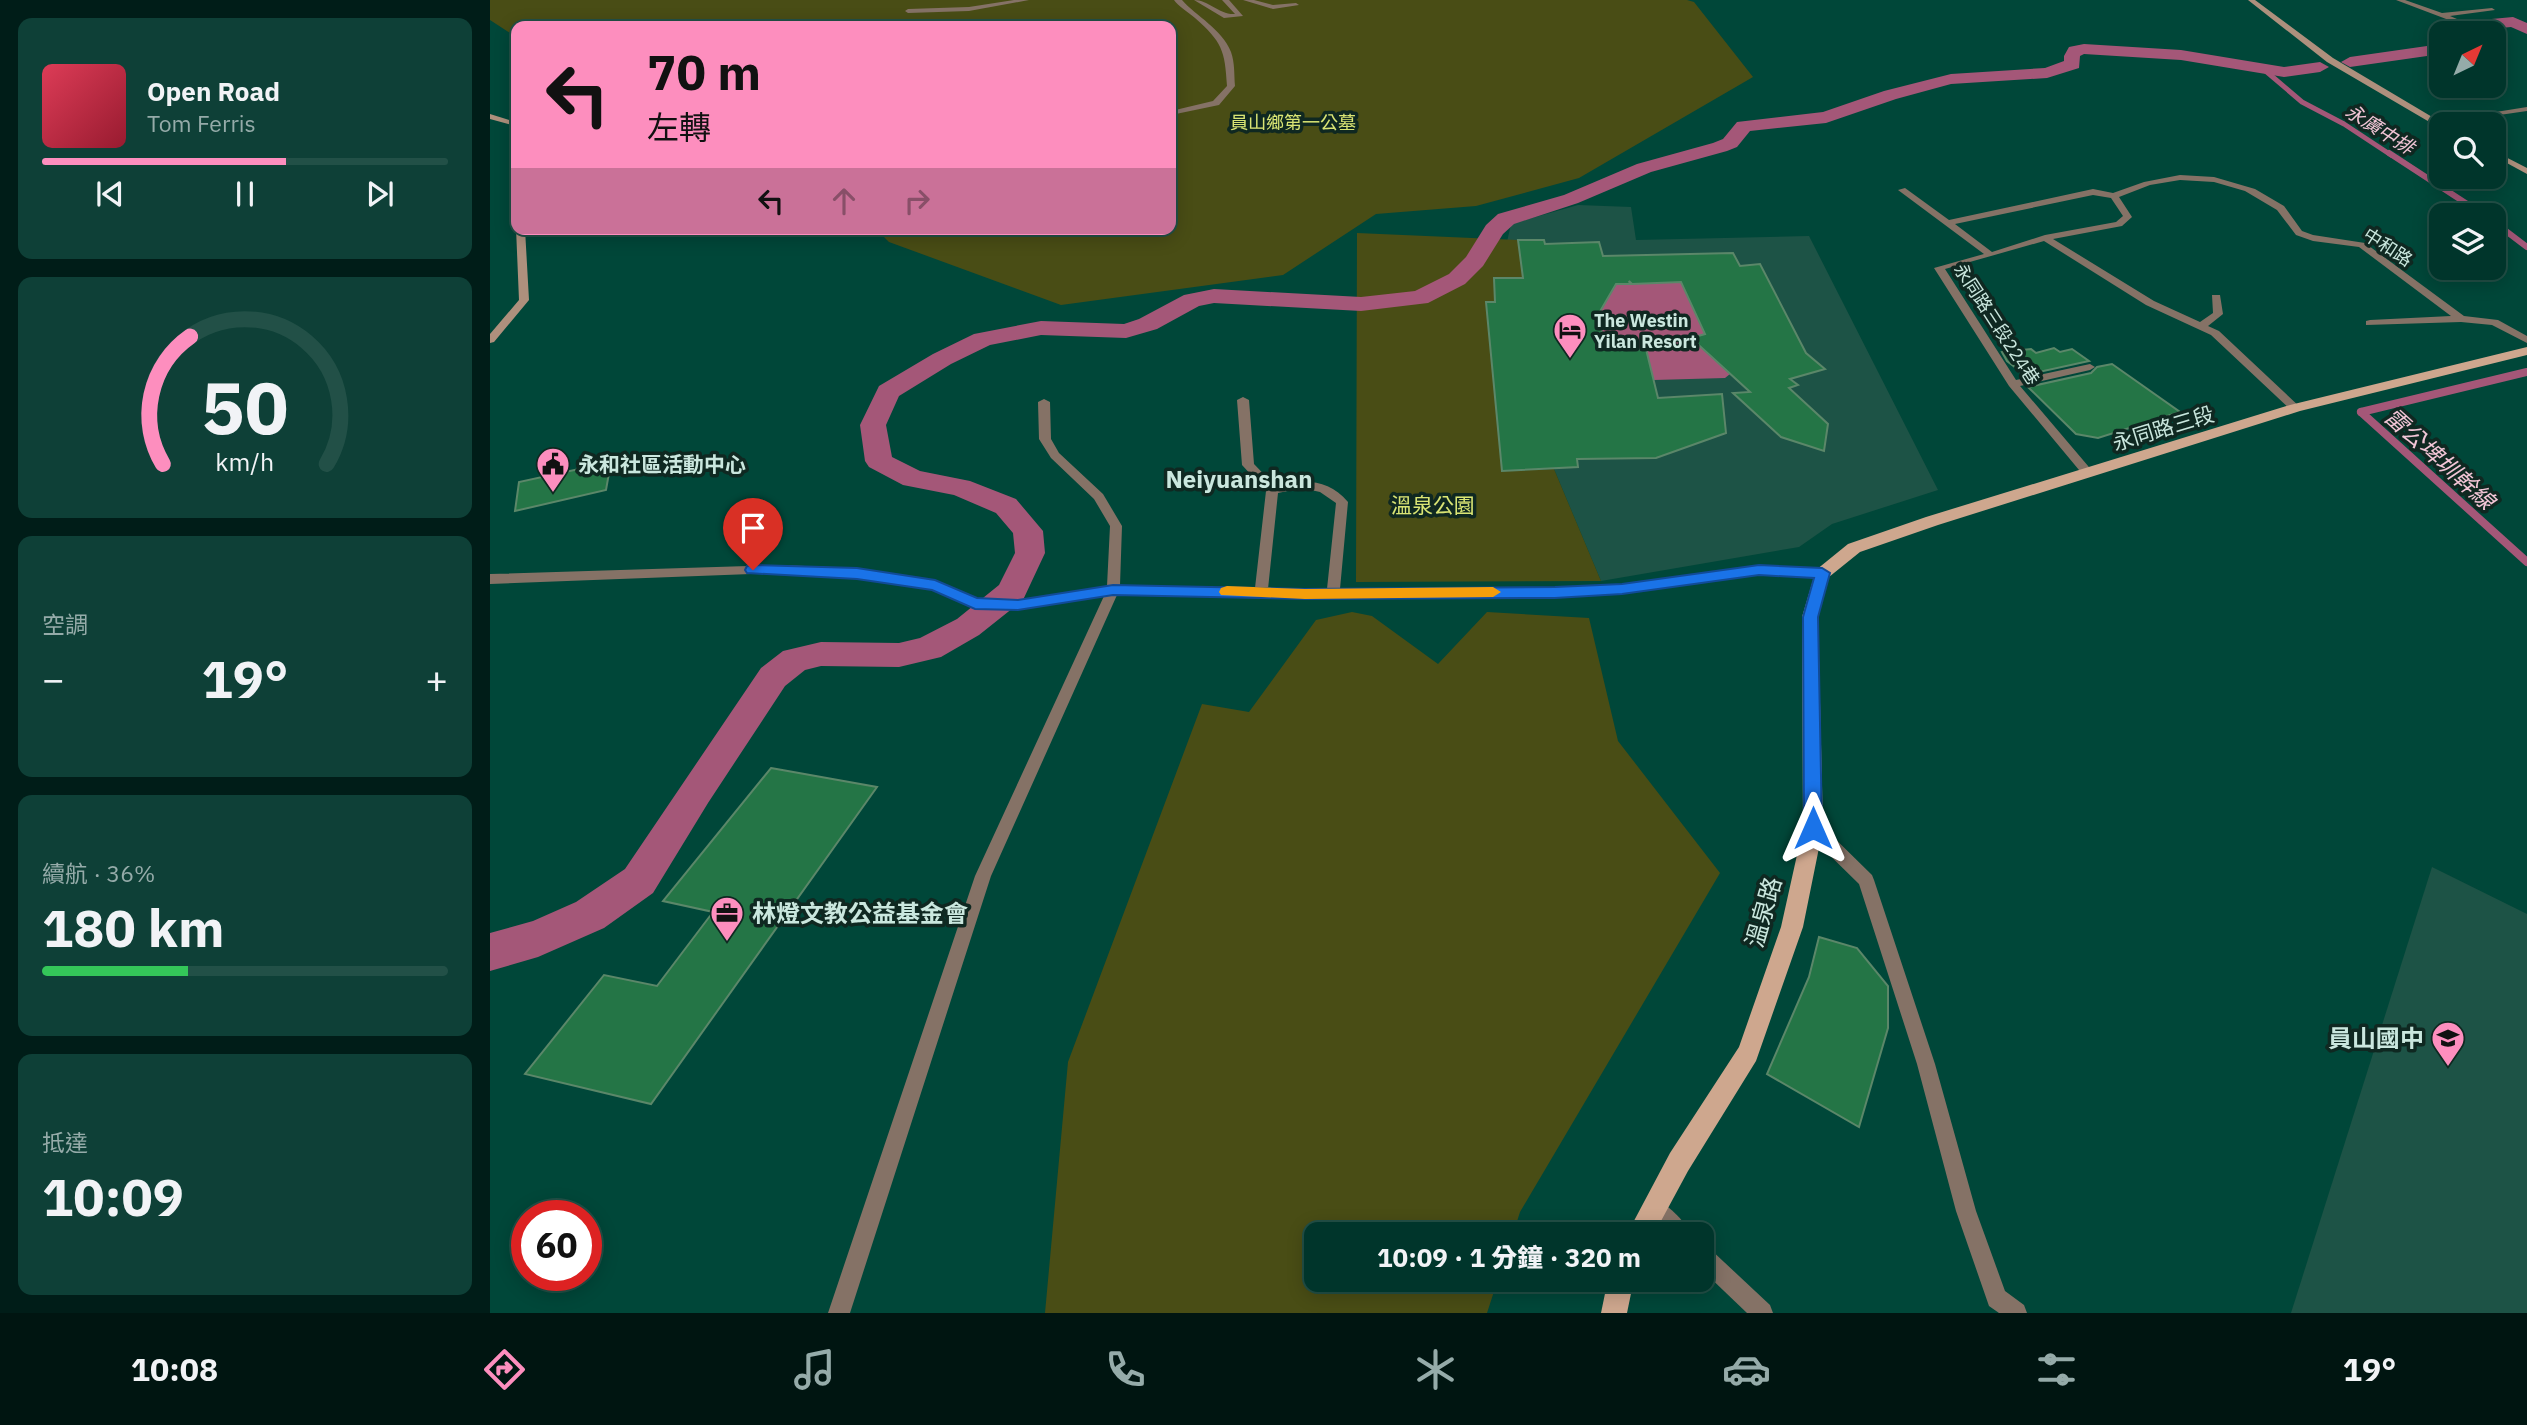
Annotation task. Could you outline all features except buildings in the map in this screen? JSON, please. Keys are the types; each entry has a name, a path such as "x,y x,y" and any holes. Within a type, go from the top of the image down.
{"main road":[{"name":"永同路三段","path":"1822,573 1854,548 2088,473 2295,408 2527,351"},
{"name":"溫泉路","path":"1646,1222 1679,1162 1748,1053 1792,927 1813,828 1810,617 1822,573"},
{"path":"1614,1313 1618,1292"}],"street":[{"path":"908,11 969,9 1026,0"},
{"path":"1176,112 1216,103 1231,86 1227,52 1205,24 1191,9 1177,1 1179,0"},
{"path":"1197,0 1226,17 1240,16 1225,0"},
{"path":"1246,0 1273,6 1296,5"},
{"path":"2251,0 2330,60 2429,117"},
{"path":"2399,0 2457,21"},
{"path":"2443,15 2491,10"},
{"path":"2506,112 2527,109"},
{"path":"490,116 511,122"},
{"path":"2506,160 2527,171"},
{"name":"中和路","path":"2114,196 2134,187 2192,176 2231,182 2259,193 2284,211 2294,229 2302,234 2362,245 2461,319"},
{"path":"1902,190 1991,255 2045,237 2119,224 2127,217 2114,196 2093,192 1948,223"},
{"path":"490,340 524,300 520,235"},
{"path":"2045,237 2150,303 2215,333 2295,408"},
{"name":"永同路三段224巷","path":"1991,255 1939,268 2012,384 2088,473"},
{"path":"2202,325 2218,314 2216,297"},
{"path":"2370,323 2461,319 2494,322 2527,340"},
{"path":"2012,384 2090,367"},
{"path":"1243,400 1248,466 1272,490"},
{"path":"839,1313 983,876 1113,590 1116,526 1099,497 1055,455 1045,439 1044,402"},
{"path":"1272,490 1308,483 1327,488 1342,502 1333,594"},
{"path":"1261,593 1272,490"},
{"path":"490,579 779,569 857,573 935,586 975,603 1018,605 1113,590 1333,594 1555,593 1622,589 1759,570 1822,573"},
{"path":"1813,828 1866,880 1926,1064 1966,1210 1997,1298 2016,1313"},
{"path":"1653,1208 1668,1222"},
{"path":"1714,1267 1762,1313"}],"shaded area":[{"name":"The Westin Yilan Resort","path":"1578,205 1631,207 1636,240 1809,236 1938,490 1832,524 1799,547 1601,581 1554,469 1502,471 1490,276 1503,260 1511,224"},
{"path":"1681,282 1705,334 1692,339 1730,374 1725,378 1654,380 1606,350 1598,315 1616,284"},
{"name":"員山國中","path":"2432,867 2527,914 2527,1313 2291,1313"}],"green space":[{"name":"員山鄉第一公墓","path":"490,0 1687,0 1694,2 1753,77 1579,178 1476,206 1376,214 1283,275 1061,305 889,242 882,235 1176,235 1176,21 511,21 511,34 490,20"},
{"name":"溫泉公園","path":"1357,233 1518,240 1523,278 1494,278 1502,471 1554,469 1601,581 1356,582"},
{"path":"1352,612 1372,616 1438,664 1487,612 1589,618 1618,741 1720,873 1520,1212 1517,1222 1304,1222 1304,1292 1494,1292 1487,1313 1045,1313 1068,1062 1202,704 1249,712 1316,620"}],"waterway":[{"path":"2506,23 2513,22 2527,29"},
{"path":"490,952 538,938 590,915 639,881 773,677 795,660 821,654 899,655 929,648 968,627 1012,592 1030,553 1028,531 1006,506 960,487 913,479 879,461 873,425 888,392 942,359 983,339 1041,328 1126,331 1148,324 1192,300 1214,296 1361,304 1420,298 1457,279 1475,261 1494,230 1506,219 1571,199 1644,168 1720,147 1730,143 1744,126 1826,117 1890,95 1951,79 2047,73 2073,64 2072,56 2075,51 2084,49 2181,55 2284,72 2320,67"},
{"path":"2350,62 2429,51"},
{"name":"永廣中排","path":"2261,67 2302,102 2344,124 2391,155"},
{"name":"永廣中排","path":"2389,153 2466,203"},
{"name":"永廣中排","path":"2506,231 2527,247"},
{"name":"雷公埤圳幹線","path":"2527,372 2361,412 2527,562"}],"slow traffic":[{"path":"1227,592 1493,592"}],"place":[{"name":"The Westin Yilan Resort","path":"1570,360"},
{"name":"永和社區活動中心","path":"553,494"},
{"name":"林燈文教公益基金會","path":"727,943"},
{"name":"員山國中","path":"2448,1068"}],"district":[{"name":"Neiyuanshan","path":"1239,479"}],"route":[{"path":"753,570 857,573 935,586 975,603 1018,605 1113,590 1305,594 1555,593 1622,589 1759,570 1822,573 1810,617 1813,828"}]}
